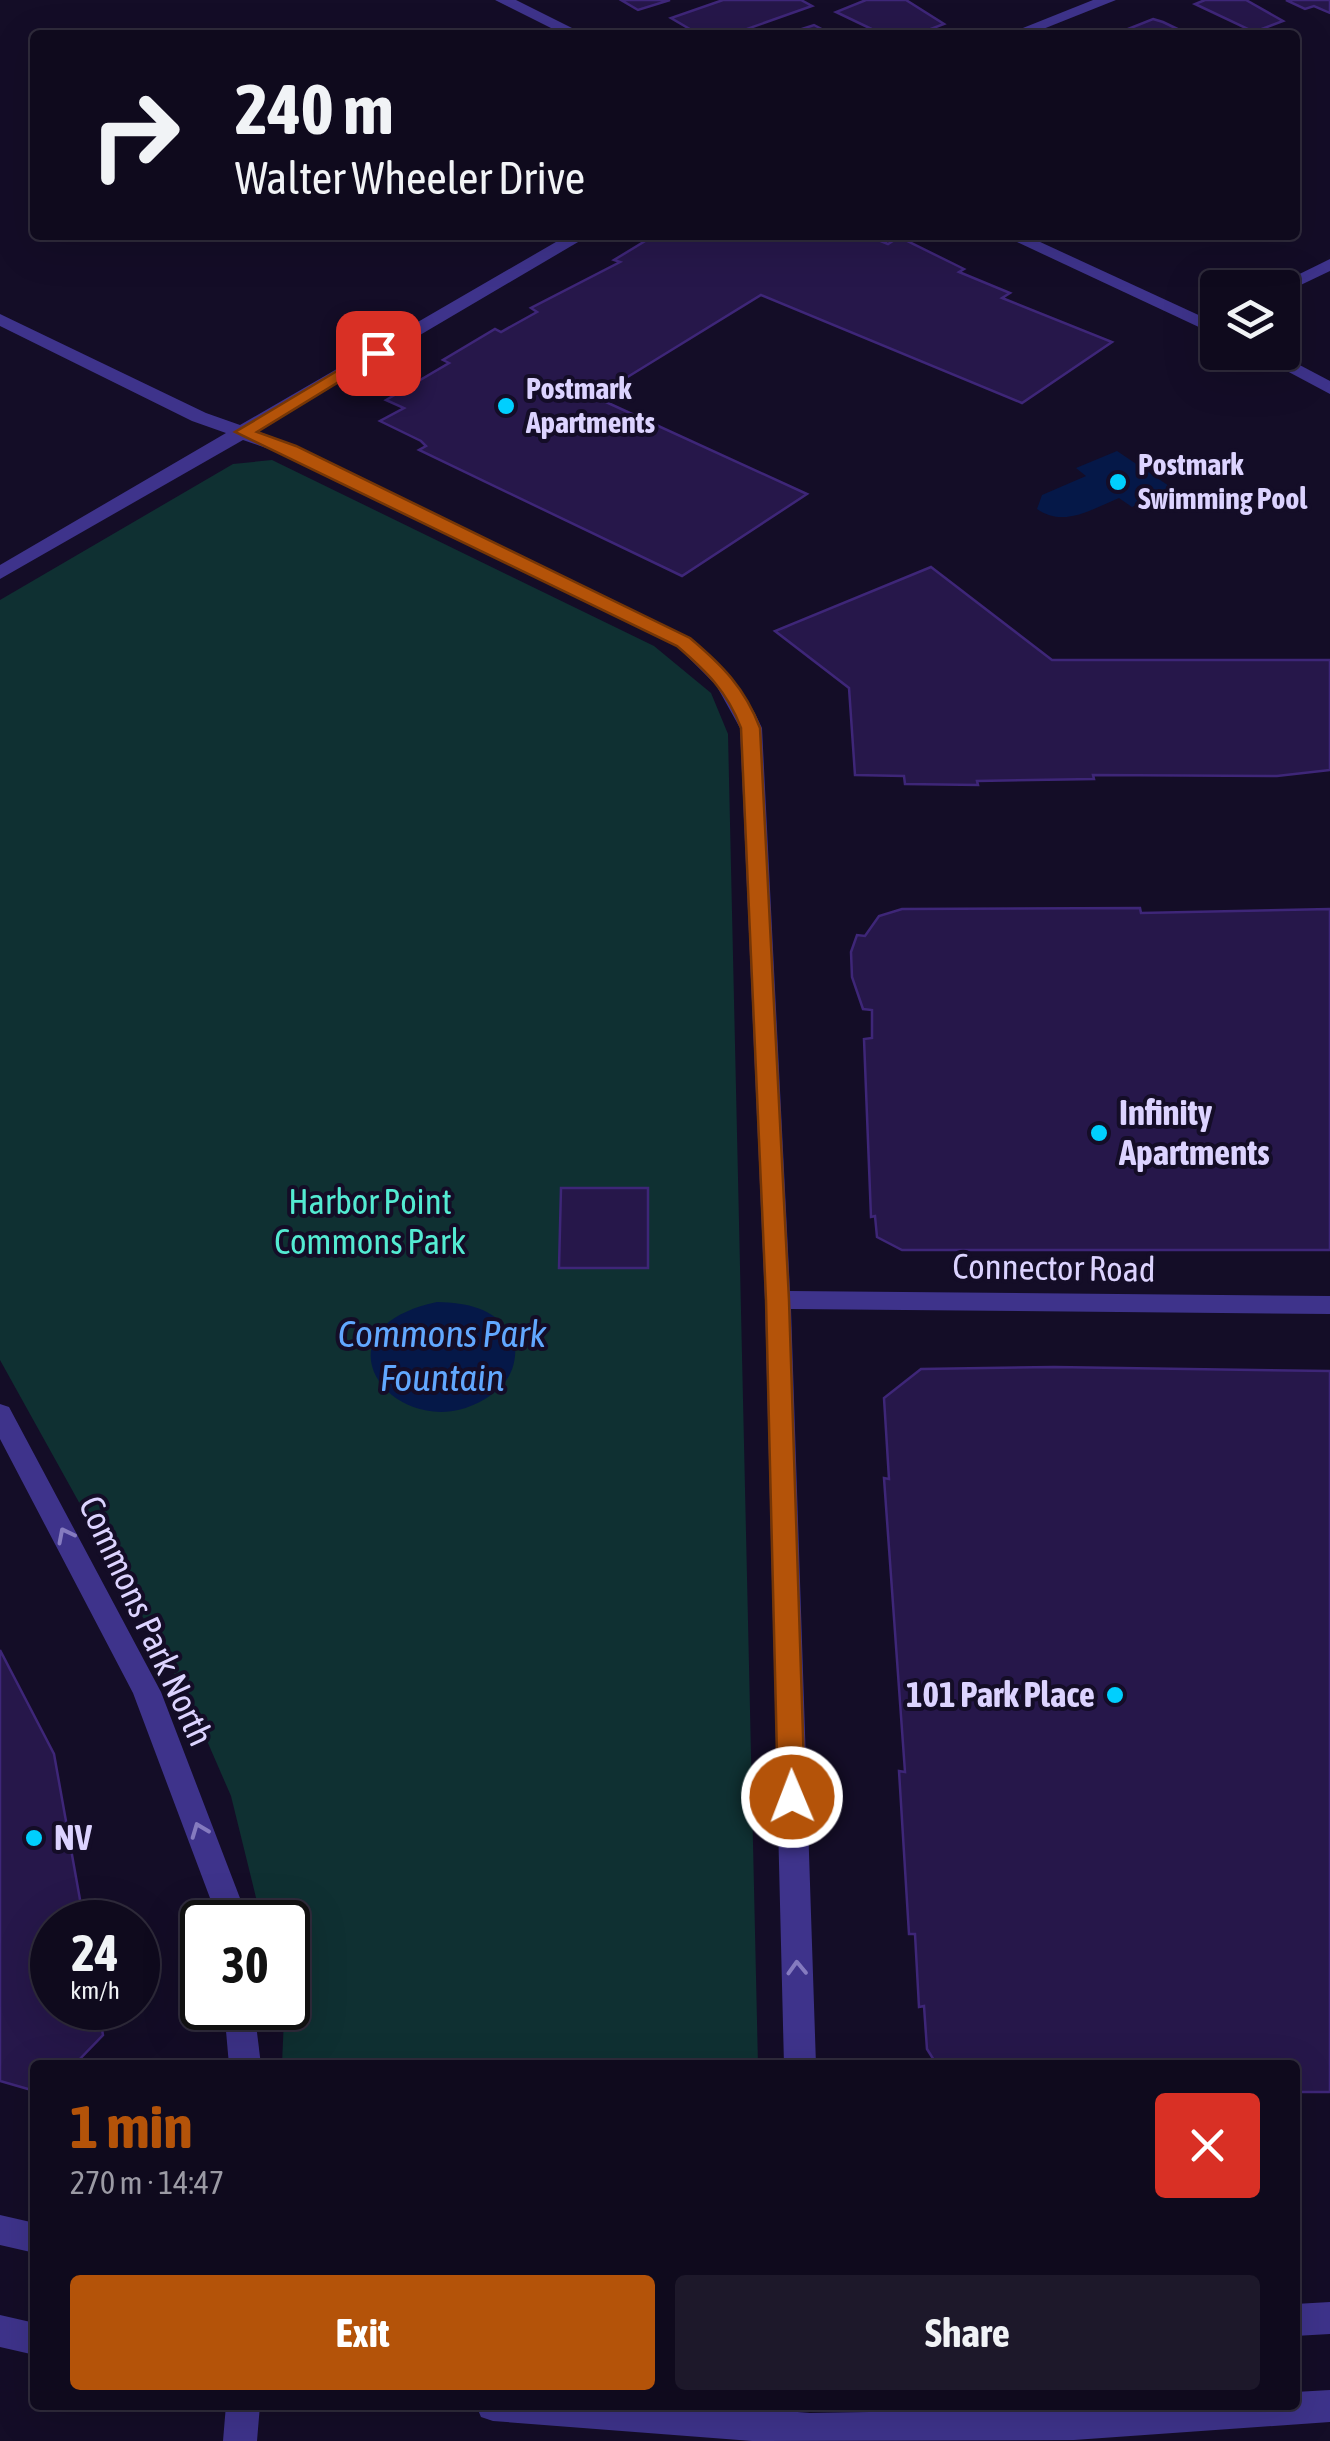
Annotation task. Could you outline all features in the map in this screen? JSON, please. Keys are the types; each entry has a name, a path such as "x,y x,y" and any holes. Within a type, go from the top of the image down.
{"street":[{"path":"503,0 567,30"},
{"path":"1027,30 1108,0"},
{"path":"0,572 572,240"},
{"path":"1021,240 1200,319"},
{"path":"1300,278 1330,264"},
{"path":"0,319 199,416 290,450 684,642 722,674 740,700 750,728 778,1300 800,2060"},
{"path":"1295,370 1330,388"},
{"name":"Connector Road","path":"778,1300 1330,1306"},
{"name":"Commons Park North","path":"0,1414 147,1692 226,1900"},
{"path":"241,2030 244,2060"},
{"path":"0,2230 30,2237"},
{"path":"1300,2320 1330,2318"},
{"path":"0,2331 30,2338"},
{"path":"1300,2408 1330,2406"},
{"path":"240,2441 243,2410"},
{"path":"625,2410 1074,2424 1273,2410"}],"green space":[{"name":"Harbor Point Commons Park","path":"272,460 654,646 711,693 728,734 758,2060 282,2060 283,2030 310,2030 310,1900 257,1900 231,1796 191,1704 0,1360 0,600 233,464"}],"water":[{"name":"Postmark Swimming Pool","path":"1117,451 1172,488 1132,507 1119,498 1068,517 1037,509 1042,495 1086,476 1076,468"},
{"name":"Commons Park Fountain","path":"437,1302 483,1310 501,1322 515,1342 513,1365 503,1384 491,1395 458,1410 427,1411 400,1400 380,1383 371,1361 375,1337 396,1317"}],"building":[{"path":"621,0 670,0 638,10"},
{"path":"723,0 801,0 812,6 744,30 691,30 671,18"},
{"path":"866,0 906,0 944,24 928,30 874,30 836,12"},
{"path":"1205,0 1246,0 1283,21 1250,30 1195,4"},
{"path":"1286,0 1330,0 1330,13 1314,6 1305,9"},
{"path":"1153,19 1180,30 1126,30"},
{"name":"Postmark Apartments","path":"647,240 878,240 888,244 905,240 964,269 959,272 1010,293 1002,298 1112,342 1022,403 761,295 595,397 807,494 682,576 419,450 426,446 421,441 380,421 404,408 386,400 449,363 443,360 495,329 501,332 537,312 531,308 620,262 614,260"},
{"path":"931,567 1052,660 1330,660 1330,770 1277,776 1093,775 1094,779 977,781 978,785 905,784 904,776 855,775 849,688 775,631"},
{"name":"Infinity Apartments","path":"1140,908 1141,913 1330,909 1330,1250 902,1250 877,1237 875,1216 871,1217 864,1039 872,1038 872,1010 863,1009 852,977 851,952 857,935 865,936 879,916 902,909"},
{"path":"561,1188 648,1188 648,1268 559,1268"},
{"name":"101 Park Place","path":"921,1369 1330,1371 1330,2092 1300,2092 1300,2060 934,2060 927,2049 924,2006 919,2007 915,1934 909,1934 899,1771 905,1772 884,1478 889,1479 884,1398"},
{"name":"NV","path":"0,1650 54,1754 80,1900 30,1900 30,2030 102,2030 103,2035 79,2060 30,2060 30,2090 0,2081"}],"place":[{"name":"Postmark Apartments","path":"506,406"},
{"name":"Postmark Swimming Pool","path":"1118,482"},
{"name":"Infinity Apartments","path":"1099,1133"},
{"name":"101 Park Place","path":"1115,1695"},
{"name":"NV","path":"34,1838"}],"route":[{"path":"378,353 243,432 290,450 684,642 722,674 740,700 750,728 778,1300 792,1797"}]}
